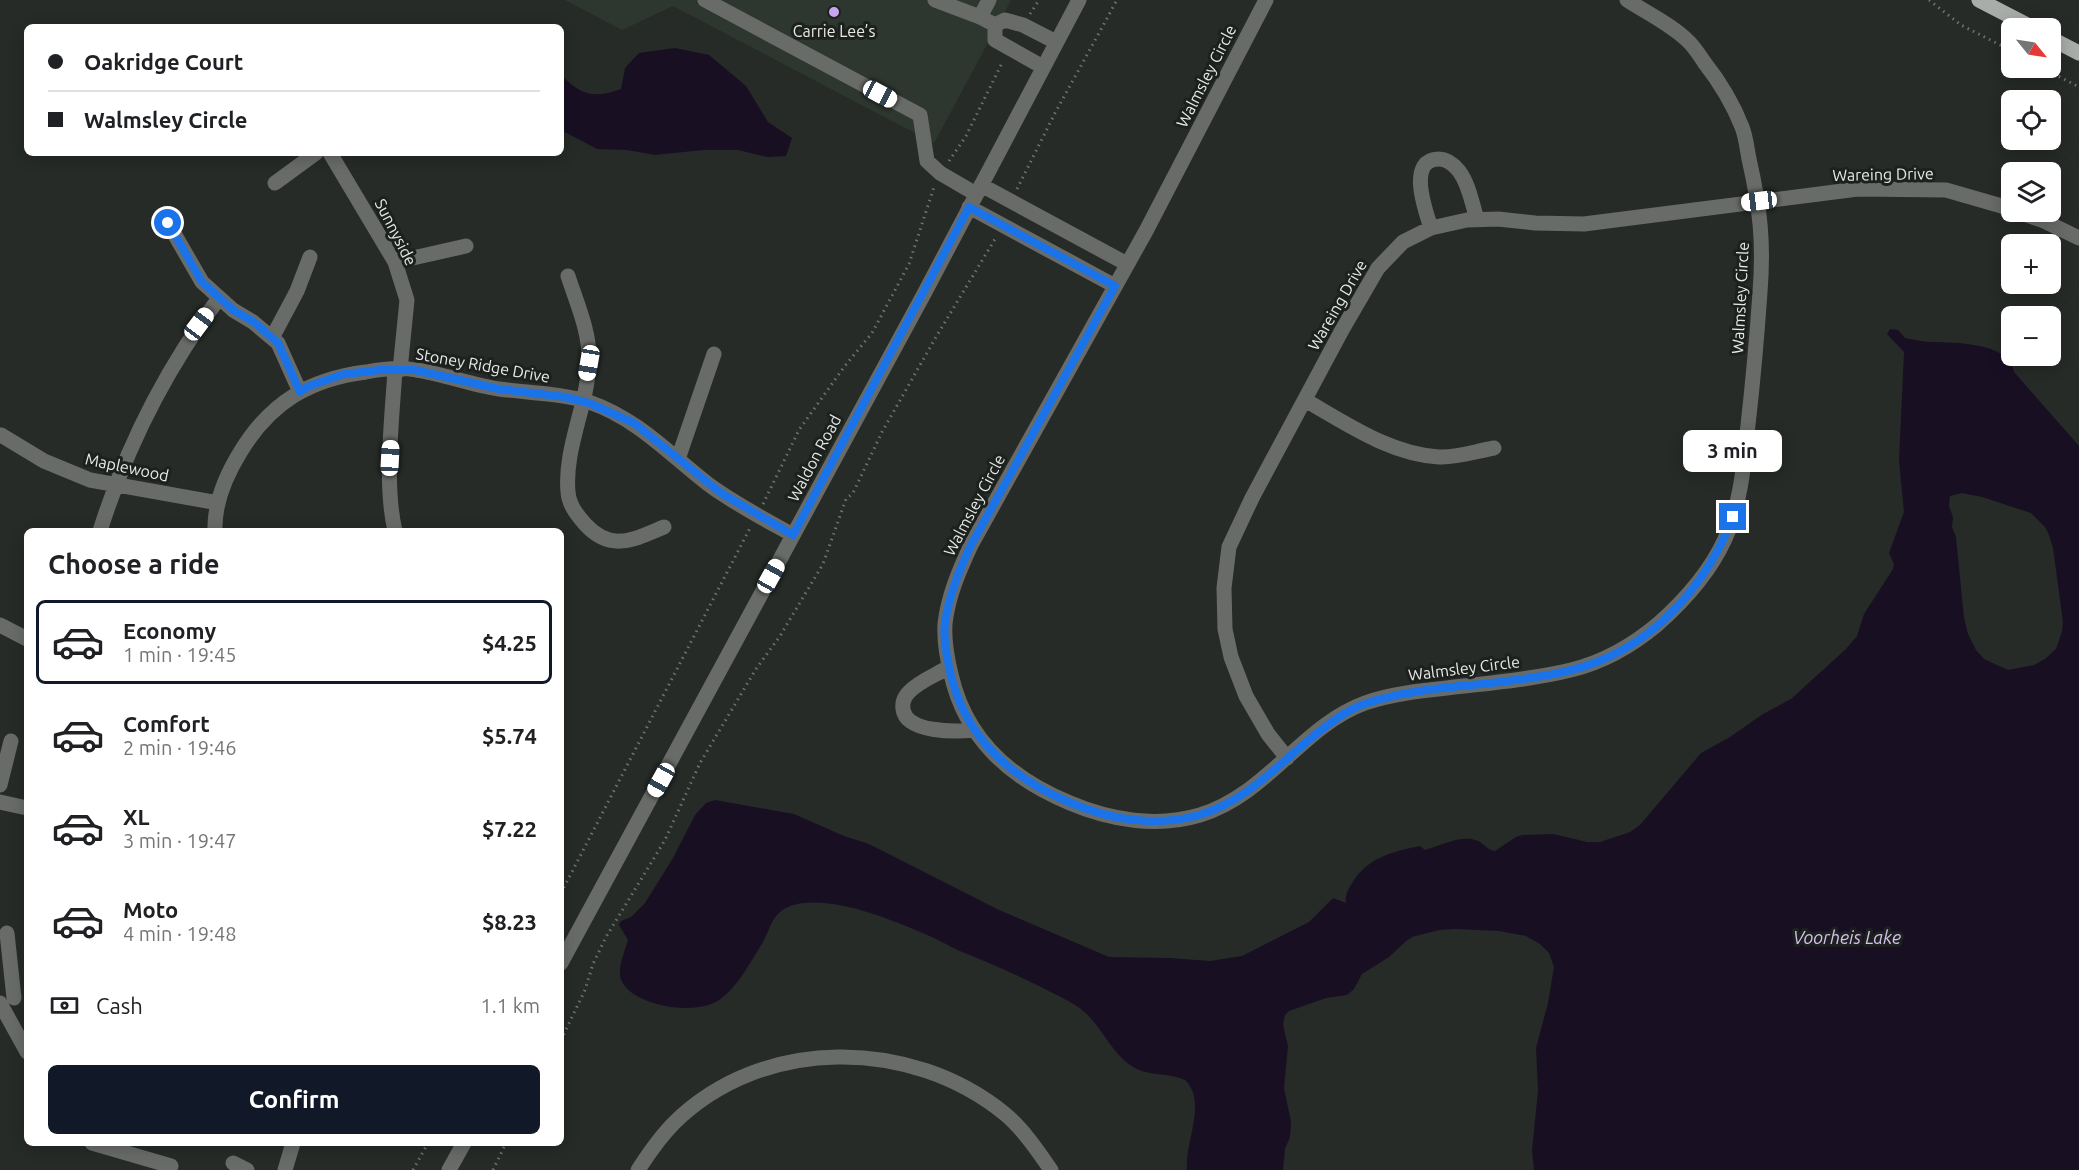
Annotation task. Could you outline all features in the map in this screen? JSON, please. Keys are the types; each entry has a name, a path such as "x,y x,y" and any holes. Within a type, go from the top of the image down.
{"main road":[{"path":"1979,0 2013,18"},
{"path":"2061,44 2079,53"}],"street":[{"path":"705,0 920,115 927,161 940,173 976,195 1001,225 1115,286"},
{"path":"935,0 995,25"},
{"path":"980,17 989,0"},
{"name":"Waldon Road","path":"564,957 1079,0"},
{"name":"Walmsley Circle","path":"1266,0 1127,264 971,545 955,579 945,624 946,652 954,689 974,730 988,750 1011,771 1052,795 1087,810 1113,817 1151,822 1179,819 1201,814 1232,802 1249,791 1335,719 1363,704 1405,693 1529,678 1598,662 1643,637 1677,607 1714,560 1725,540 1733,517 1743,470 1754,376 1763,258 1759,201 1742,127 1718,80 1689,41 1627,0"},
{"path":"995,25 1005,20 1023,25 1056,42"},
{"path":"995,25 995,40 1043,68"},
{"path":"275,183 312,156"},
{"name":"Sunnyside","path":"332,156 394,262 407,300 390,458 394,528"},
{"path":"1431,228 1420,189 1420,178 1425,166 1430,161 1438,159 1446,160 1461,172 1477,219"},
{"name":"Wareing Drive","path":"1287,758 1268,734 1246,696 1231,657 1225,629 1224,588 1229,547 1252,498 1342,330 1378,267 1403,242 1431,228 1467,220 1498,219 1535,223 1584,224 1858,189 1946,190 2001,205"},
{"path":"976,195 1012,201 1127,264"},
{"path":"2046,222 2079,238"},
{"path":"168,223 202,282 219,298 278,343 300,392"},
{"path":"394,262 466,246"},
{"path":"272,338 297,291 310,256"},
{"path":"568,276 588,339 589,363 569,462 568,494 574,510 588,527 605,539 617,542 631,540 664,527"},
{"path":"101,528 115,484 156,394 190,337 219,298"},
{"path":"678,459 714,354"},
{"name":"Stoney Ridge Drive","path":"214,528 214,514 226,478 256,429 283,402 309,386 344,374 380,370 415,370 499,389 533,392 583,401 634,423 721,493 793,535"},
{"path":"1305,400 1373,438 1410,452 1440,457 1459,456 1494,448"},
{"name":"Maplewood","path":"1,435 44,461 90,480 218,503"},
{"path":"0,625 24,637"},
{"path":"949,668 914,687 907,694 902,702 904,714 914,724 922,727 960,731 974,730"},
{"path":"0,785 11,741"},
{"path":"0,801 24,807"},
{"path":"7,933 10,999 24,1043"},
{"path":"638,1170 654,1145 675,1122 706,1098 740,1079 773,1067 813,1058 842,1056 891,1060 956,1082 1006,1115 1051,1170"},
{"path":"111,1146 171,1167"},
{"path":"285,1170 292,1146"},
{"path":"449,1170 462,1146"},
{"path":"233,1163 247,1170"}],"path":[{"path":"1023,25 1039,0"},
{"path":"1012,201 1054,115 1118,0"},
{"path":"1929,0 1961,26 2001,46"},
{"path":"564,887 799,430 844,367 872,333 909,264 940,173 966,136 1010,48"},
{"path":"2061,78 2079,87"},
{"path":"564,1034 585,990 593,964 606,937 665,840 700,763 756,669 804,599 823,564 846,499 853,493 882,432 1001,225"},
{"path":"413,1170 426,1146"},
{"path":"493,1170 505,1146"}],"shaded area":[{"path":"565,0 1011,0 934,143 673,6 622,30"}],"water":[{"path":"675,48 709,55 746,86 768,122 792,138 786,156 767,157 738,150 703,150 655,155 627,150 597,149 564,132 564,78 581,91 588,93 603,94 621,89 625,68 639,53"},
{"name":"Voorheis Lake","path":"1890,329 1898,330 1905,338 1980,346 2001,354 2001,366 2012,366 2014,372 2079,446 2079,1170 1534,1170 1532,1150 1538,1091 1536,1048 1548,1003 1554,967 1549,953 1540,944 1526,936 1499,931 1439,930 1412,937 1389,957 1362,974 1354,989 1347,995 1326,998 1289,1011 1285,1015 1283,1025 1288,1046 1284,1088 1291,1122 1283,1170 1187,1170 1195,1100 1192,1089 1185,1080 1149,1073 1128,1064 1095,1023 1081,1009 1066,1000 930,936 865,911 818,903 800,903 783,909 773,920 763,942 738,981 726,995 709,1005 681,1008 651,1002 638,997 621,980 621,965 628,940 619,925 621,921 631,917 645,903 673,858 695,815 706,803 715,800 794,814 844,836 869,844 999,910 1109,957 1210,961 1242,956 1309,922 1333,898 1346,903 1348,889 1364,868 1380,858 1399,851 1420,846 1425,850 1451,841 1471,839 1495,851 1522,835 1553,834 1587,842 1600,842 1630,832 1640,825 1701,753 1791,699 1846,649 1857,636 1864,614 1893,569 1894,564 1889,553 1904,512 1899,461 1904,352 1887,334","holes":["1962,493 1982,497 2031,513 2045,527 2053,548 2063,622 2062,631 2056,649 2045,659 2034,665 2008,670 1984,659 1976,650 1968,634 1964,618 1956,537 1949,506 1950,496"]}],"place":[{"name":"Carrie Lee’s","path":"834,12"}],"route":[{"path":"168,223 202,282 233,310 254,322 278,343 300,392 309,386 344,374 380,370 415,370 499,389 533,392 589,403 634,423 721,493 793,535 969,207 1115,286 971,545 955,579 945,624 946,652 954,689 969,722 988,750 1011,771 1052,795 1087,810 1113,817 1151,822 1179,819 1201,814 1232,802 1249,791 1335,719 1363,704 1405,693 1529,678 1574,669 1598,662 1621,651 1643,637 1677,607 1714,560 1725,540 1733,517"}]}
